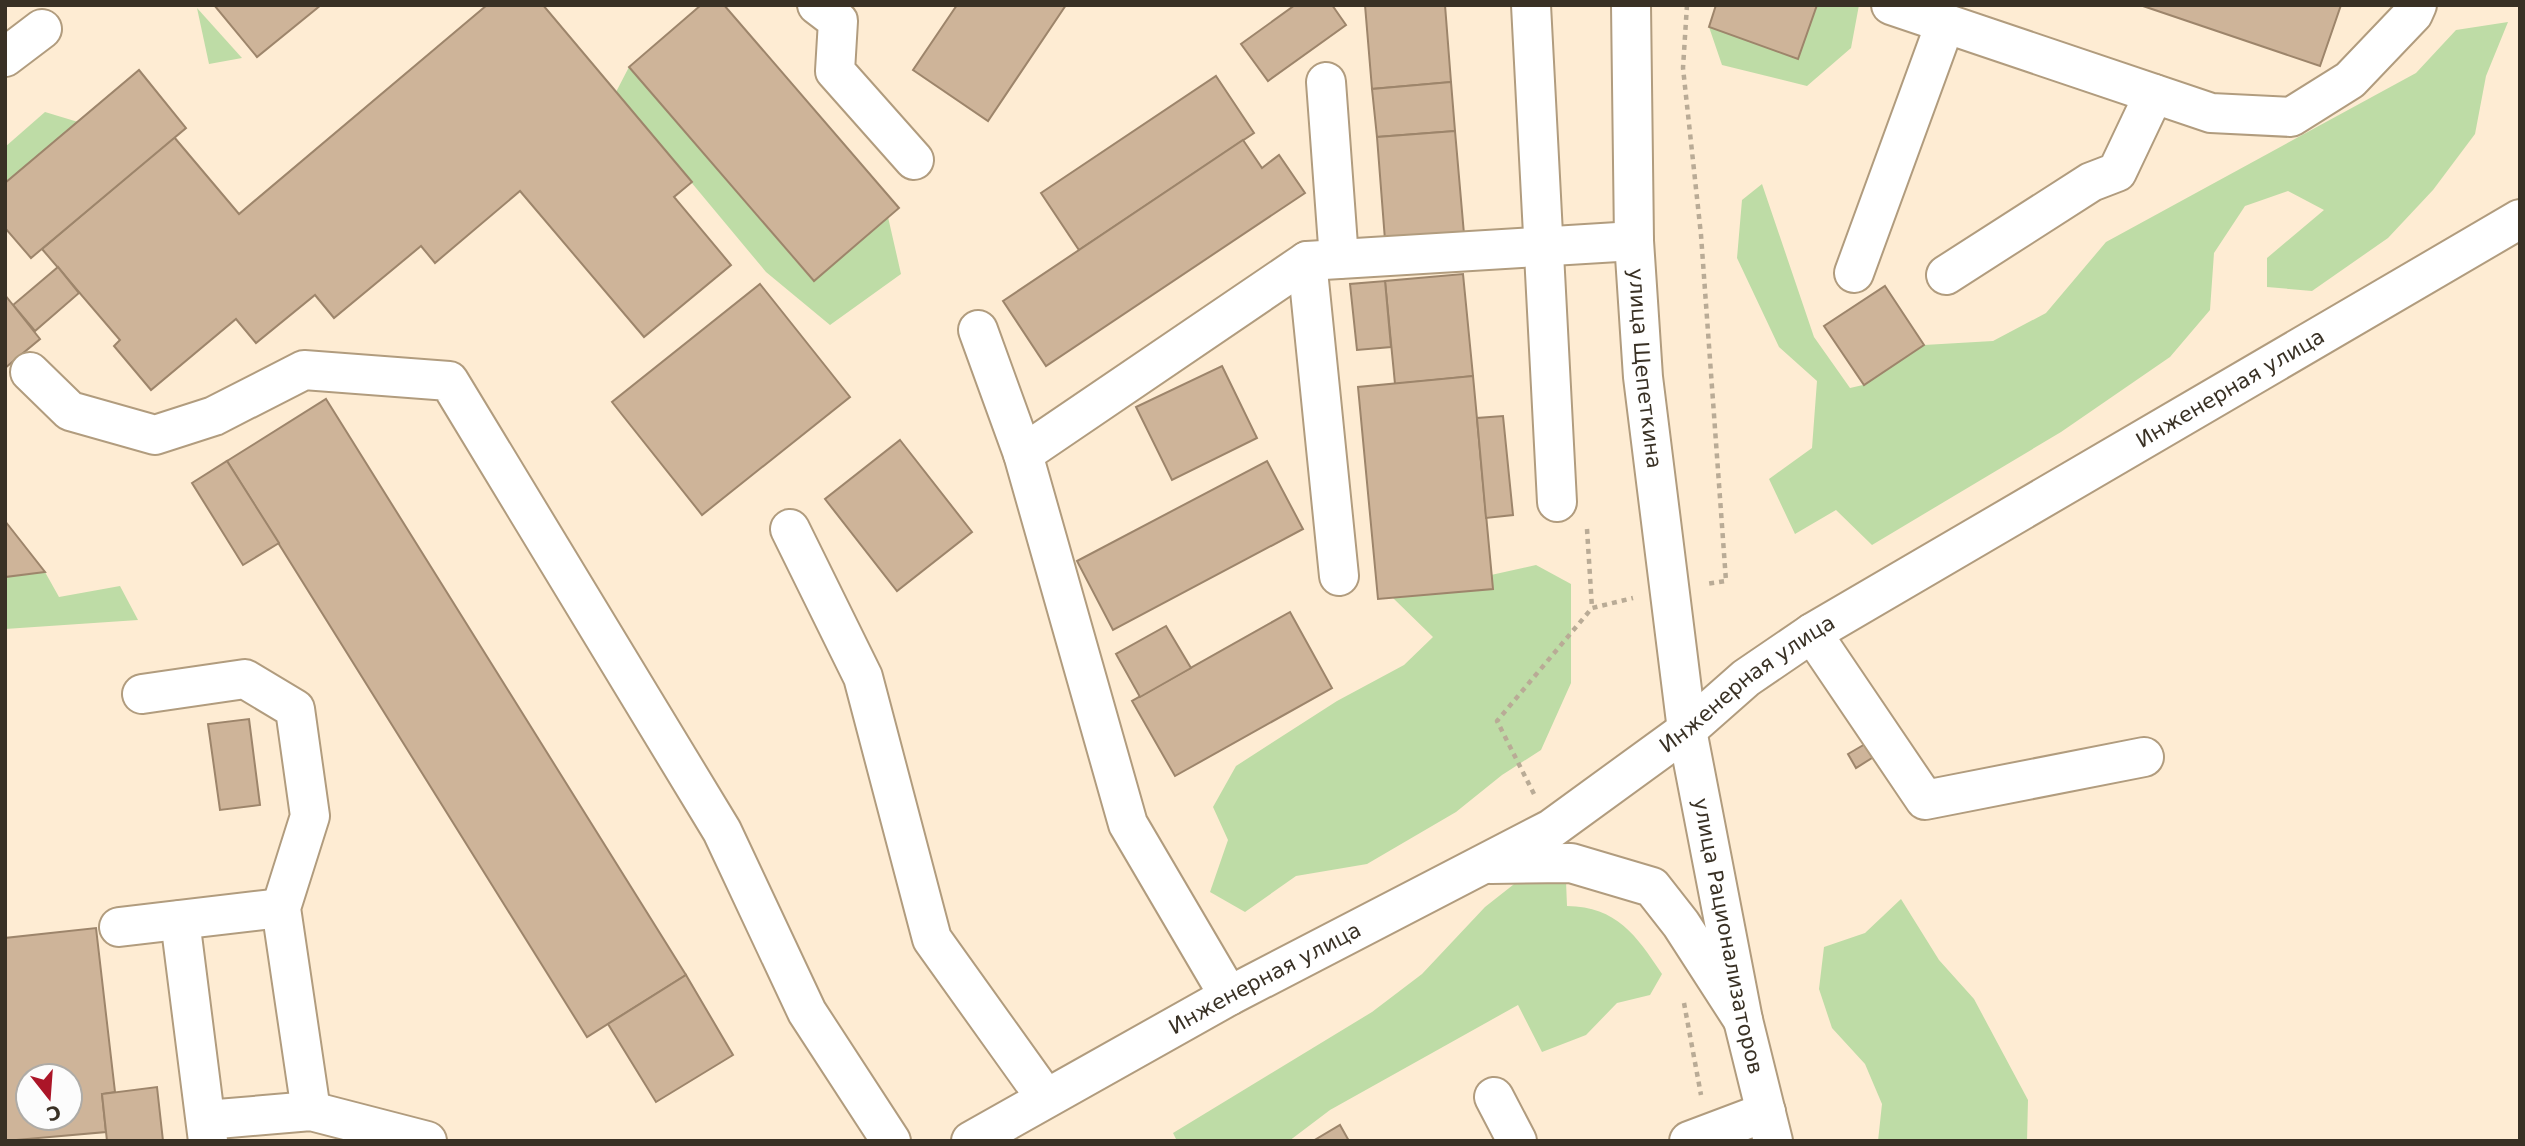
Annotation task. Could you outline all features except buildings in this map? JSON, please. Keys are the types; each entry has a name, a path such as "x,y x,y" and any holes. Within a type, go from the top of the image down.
{"street":[{"path":"1531,5 1558,502"},
{"name":"улица Щепеткина","path":"1631,5 1634,241 1643,377 1687,730"},
{"path":"1891,5 2211,113 2291,117 2350,80 2413,13 2417,5"},
{"path":"835,10 835,71 914,160"},
{"path":"1853,273 1945,24"},
{"path":"5,57 42,29"},
{"path":"1326,82 1323,260 1339,576"},
{"path":"1947,275 2091,182 2118,172 2154,94"},
{"name":"Инженерная улица","path":"971,1141 1045,1097 1229,996 1551,829 1687,730 1746,678 1812,633 2520,219"},
{"path":"1023,454 1323,260 1634,241"},
{"path":"978,330 1023,454 1128,824 1229,996"},
{"path":"30,372 70,411 155,435 214,416 304,370 449,381 722,831 807,1012 891,1141"},
{"path":"790,529 863,677 932,939 1045,1097"},
{"path":"1812,633 1925,800 2144,757"},
{"path":"142,694 245,679 295,709 310,817 281,908 311,1111"},
{"name":"улица Рационализаторов","path":"1687,730 1743,1020 1770,1126"},
{"path":"1485,864 1572,863 1651,887 1681,924 1743,1020"},
{"path":"119,927 281,908"},
{"path":"180,920 207,1130 311,1111 427,1141"},
{"path":"1494,1097 1517,1141"},
{"path":"1689,1141 1770,1126"}],"green space":[{"path":"1817,5 1859,5 1851,48 1807,86 1722,65 1709,27 1798,59"},
{"path":"197,8 242,58 209,64"},
{"path":"2508,22 2486,76 2475,134 2433,190 2388,238 2312,291 2267,287 2267,258 2324,210 2288,191 2245,206 2214,253 2210,310 2170,357 2061,432 1872,545 1836,510 1795,534 1769,479 1812,448 1817,381 1779,347 1737,258 1742,200 1762,184 1814,337 1850,388 1863,385 1924,345 1993,341 2046,313 2106,242 2416,73 2456,30"},
{"path":"629,67 813,281 888,217 901,274 830,325 766,272 616,92"},
{"path":"45,112 78,122 5,183 5,147"},
{"path":"1536,565 1571,584 1571,683 1541,750 1502,775 1456,812 1367,864 1296,876 1245,912 1210,892 1228,840 1213,807 1236,766 1337,701 1404,665 1433,637 1393,598 1492,589 1491,575"},
{"path":"45,572 59,597 120,586 138,620 5,629 5,577"},
{"path":"1518,881 1566,881 1567,906 1599,912 1624,926 1662,974 1650,995 1617,1003 1586,1035 1542,1052 1518,1005 1330,1110 1289,1141 1177,1141 1173,1133 1372,1012 1422,974 1485,907"},
{"path":"1901,899 1939,960 1974,999 2028,1100 2027,1141 1878,1141 1882,1104 1865,1064 1832,1028 1819,989 1824,947 1865,933"}]}
